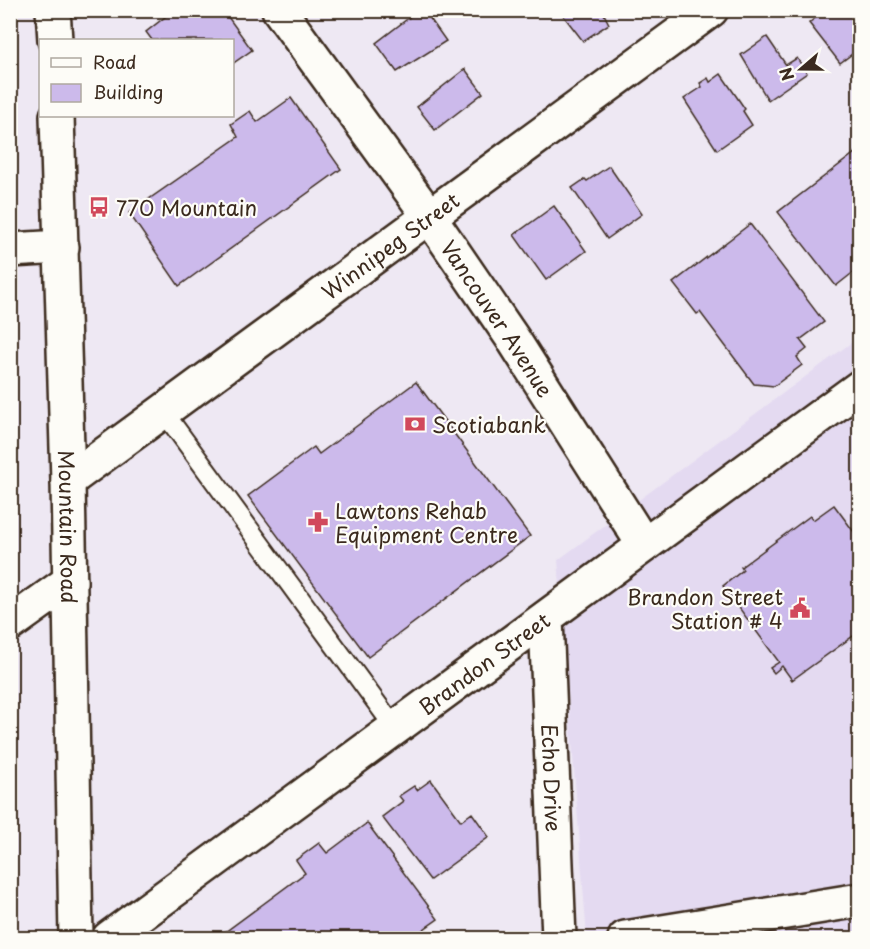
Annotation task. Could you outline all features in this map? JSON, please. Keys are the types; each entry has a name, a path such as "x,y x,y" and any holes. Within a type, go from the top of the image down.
{"street":[{"name":"Vancouver Avenue","path":"279,10 429,216 513,339 644,546"},
{"name":"Winnipeg Street","path":"68,481 711,10"},
{"name":"Mountain Road","path":"57,117 68,481 76,939"},
{"path":"10,250 62,247"},
{"name":"Brandon Street","path":"109,939 860,387"},
{"path":"10,624 70,580"},
{"name":"Echo Drive","path":"546,618 559,939"},
{"path":"625,939 860,900"}],"lane":[{"path":"163,411 395,728"}],"shaded area":[{"path":"859,337 859,938 587,938 558,560"}],"building":[{"path":"174,10 223,10 252,50 234,63 234,39 151,39 146,32"},
{"path":"419,10 424,10 446,41 397,72 376,43"},
{"path":"559,10 602,10 609,24 583,41"},
{"path":"825,10 850,10 860,22 860,31 855,35 860,41 860,48 840,63 809,23"},
{"path":"767,37 786,65 797,58 807,73 768,100 741,55"},
{"path":"465,69 483,93 435,130 417,107"},
{"path":"721,74 745,109 743,111 752,125 717,150 684,99 702,87 700,83 708,78 710,82"},
{"path":"291,98 341,169 179,286 129,213 238,137 231,124 250,111 257,122"},
{"path":"860,149 860,267 836,286 778,212"},
{"path":"609,166 642,214 607,239 572,188"},
{"path":"554,206 586,251 546,280 514,235"},
{"path":"750,224 824,322 800,340 807,349 797,357 802,365 774,386 754,384 700,312 697,314 673,283"},
{"path":"416,382 530,536 368,657 248,496 314,447 319,454"},
{"name":"Brandon Street Station # 4","path":"834,505 860,540 860,631 792,680 782,666 774,673 770,668 779,662 723,586 743,570 741,567 810,516 813,520"},
{"path":"431,780 461,821 472,813 489,837 430,880 382,817 403,801 399,796 414,786 417,790"},
{"path":"367,823 438,919 411,938 217,938 305,873 296,860 319,843 327,853"}],"place":[{"name":"770 Mountain","path":"99,207"},
{"name":"Scotiabank","path":"415,424"},
{"name":"Lawtons Rehab Equipment Centre","path":"318,522"},
{"name":"Brandon Street Station # 4","path":"800,608"}]}
